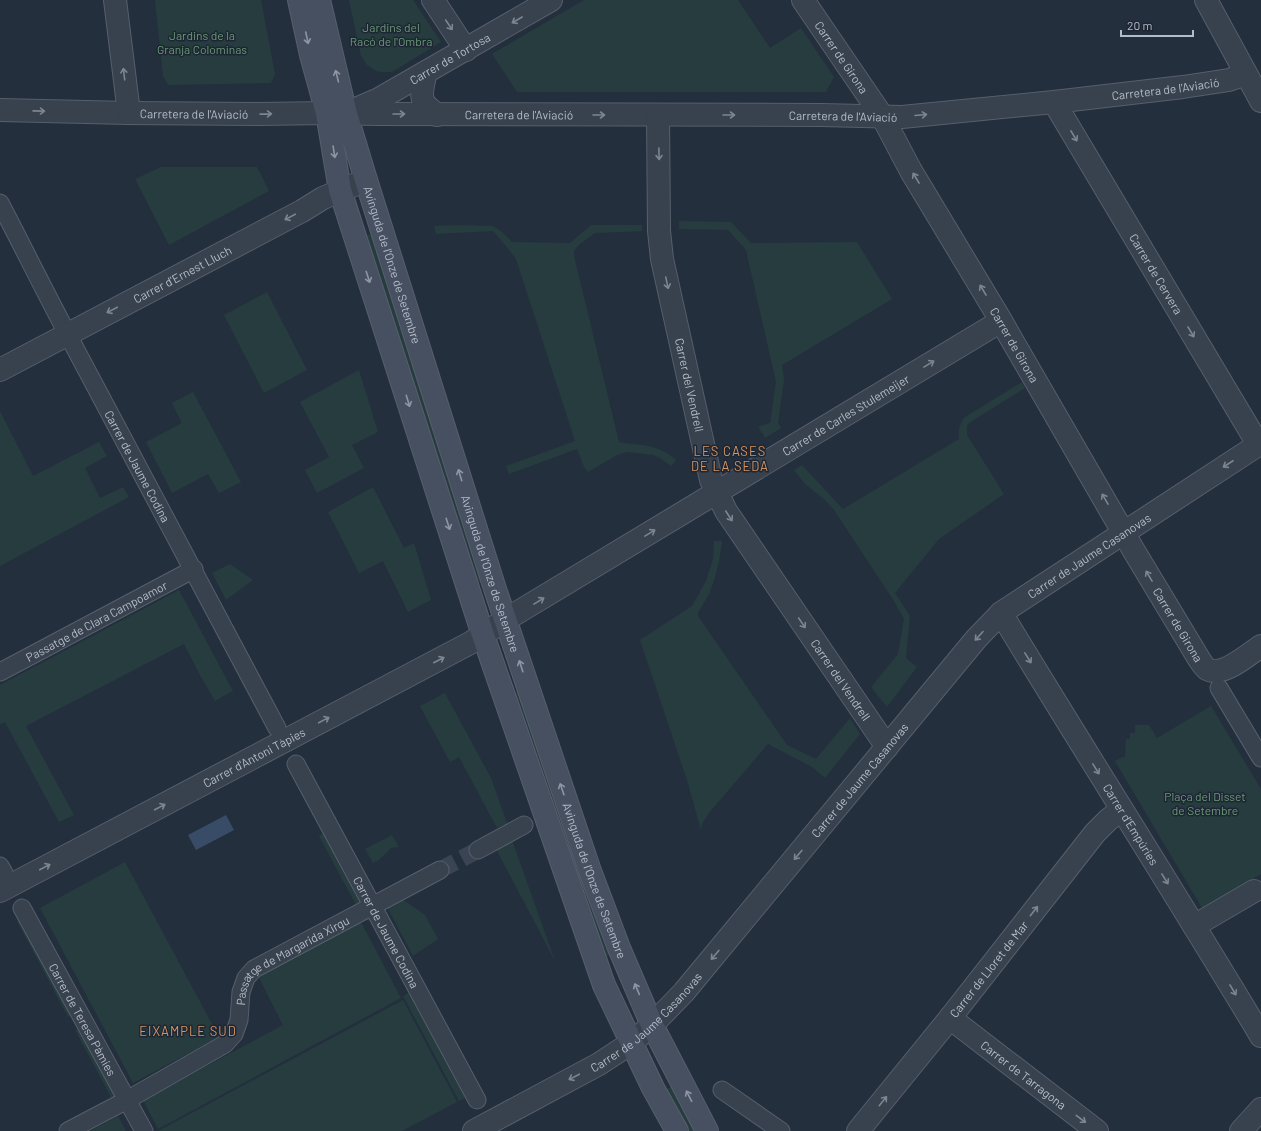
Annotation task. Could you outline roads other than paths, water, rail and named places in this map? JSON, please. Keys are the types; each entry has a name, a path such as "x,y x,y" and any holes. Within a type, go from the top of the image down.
{"main road":[{"name":"Avinguda de l'Onze de Setembre","path":"299,0 311,55 366,180 505,620 590,871 619,948 652,1025 707,1131"},
{"name":"Avinguda de l'Onze de Setembre","path":"319,0 337,113 340,190 483,635 595,961 604,985 631,1043 653,1088 678,1131"}],"street":[{"path":"115,0 129,113"},
{"path":"433,0 466,50"},
{"name":"Carrer de Tortosa","path":"337,113 379,99 551,0"},
{"name":"Carrer de Girona","path":"803,0 882,116 911,171 1001,321 1146,572 1202,664 1206,669 1214,671 1223,670 1232,666 1261,646"},
{"path":"1206,0 1261,101"},
{"path":"426,72 422,99 425,104 437,115"},
{"name":"Carretera de l'Aviació","path":"0,110 129,113 822,115 902,117 1054,102 1207,84 1229,80 1246,74"},
{"name":"Carrer de Cervera","path":"1054,102 1260,443"},
{"name":"Carrer del Vendrell","path":"658,115 659,231 662,259 711,480 726,511 887,747"},
{"name":"Carrer d'Ernest Lluch","path":"0,370 340,190 366,180"},
{"name":"Carrer de Jaume Codina","path":"0,203 5,230 67,334 194,569 277,728"},
{"name":"Carrer de Carles Stulemeijer","path":"505,620 1001,321"},
{"name":"Carrer de Jaume Casanovas","path":"474,1131 600,1064 631,1043 652,1025 689,986 976,639 1001,613 1260,443"},
{"name":"Passatge de Clara Campoamor","path":"0,672 194,569"},
{"name":"Carrer d'Empúries","path":"1001,613 1261,1036"},
{"name":"Carrer d'Antoni Tàpies","path":"1,876 446,656 483,635 505,620"},
{"path":"1219,688 1261,758"},
{"name":"Carrer de Jaume Codina","path":"296,764 477,1100"},
{"name":"Carrer de Lloret de Mar","path":"858,1131 950,1018 1095,833 1121,810"},
{"path":"478,850 524,825"},
{"name":"Passatge de Margarida Xirgu","path":"68,1131 127,1100 225,1044 234,1034 239,1020 241,992 246,978 254,969 440,870"},
{"path":"1194,926 1257,889"},
{"name":"Carrer de Teresa Pàmies","path":"22,908 144,1131"},
{"name":"Carrer de Tarragona","path":"950,1018 1097,1131"},
{"path":"722,1090 781,1131"},
{"path":"1241,1131 1261,1109"}],"water":[{"path":"226,815 234,830 196,850 188,835"}],"tunnel":[{"path":"440,870 478,850"}],"district":[{"name":"LES CASES DE LA SEDA","path":"730,458"},
{"name":"EIXAMPLE SUD","path":"188,1031"}],"park label":[{"name":"Jardins del Racó de l'Ombra","path":"391,34"},
{"name":"Jardins de la Granja Colominas","path":"202,42"},
{"name":"Plaça del Disset de Setembre","path":"1205,803"}]}
